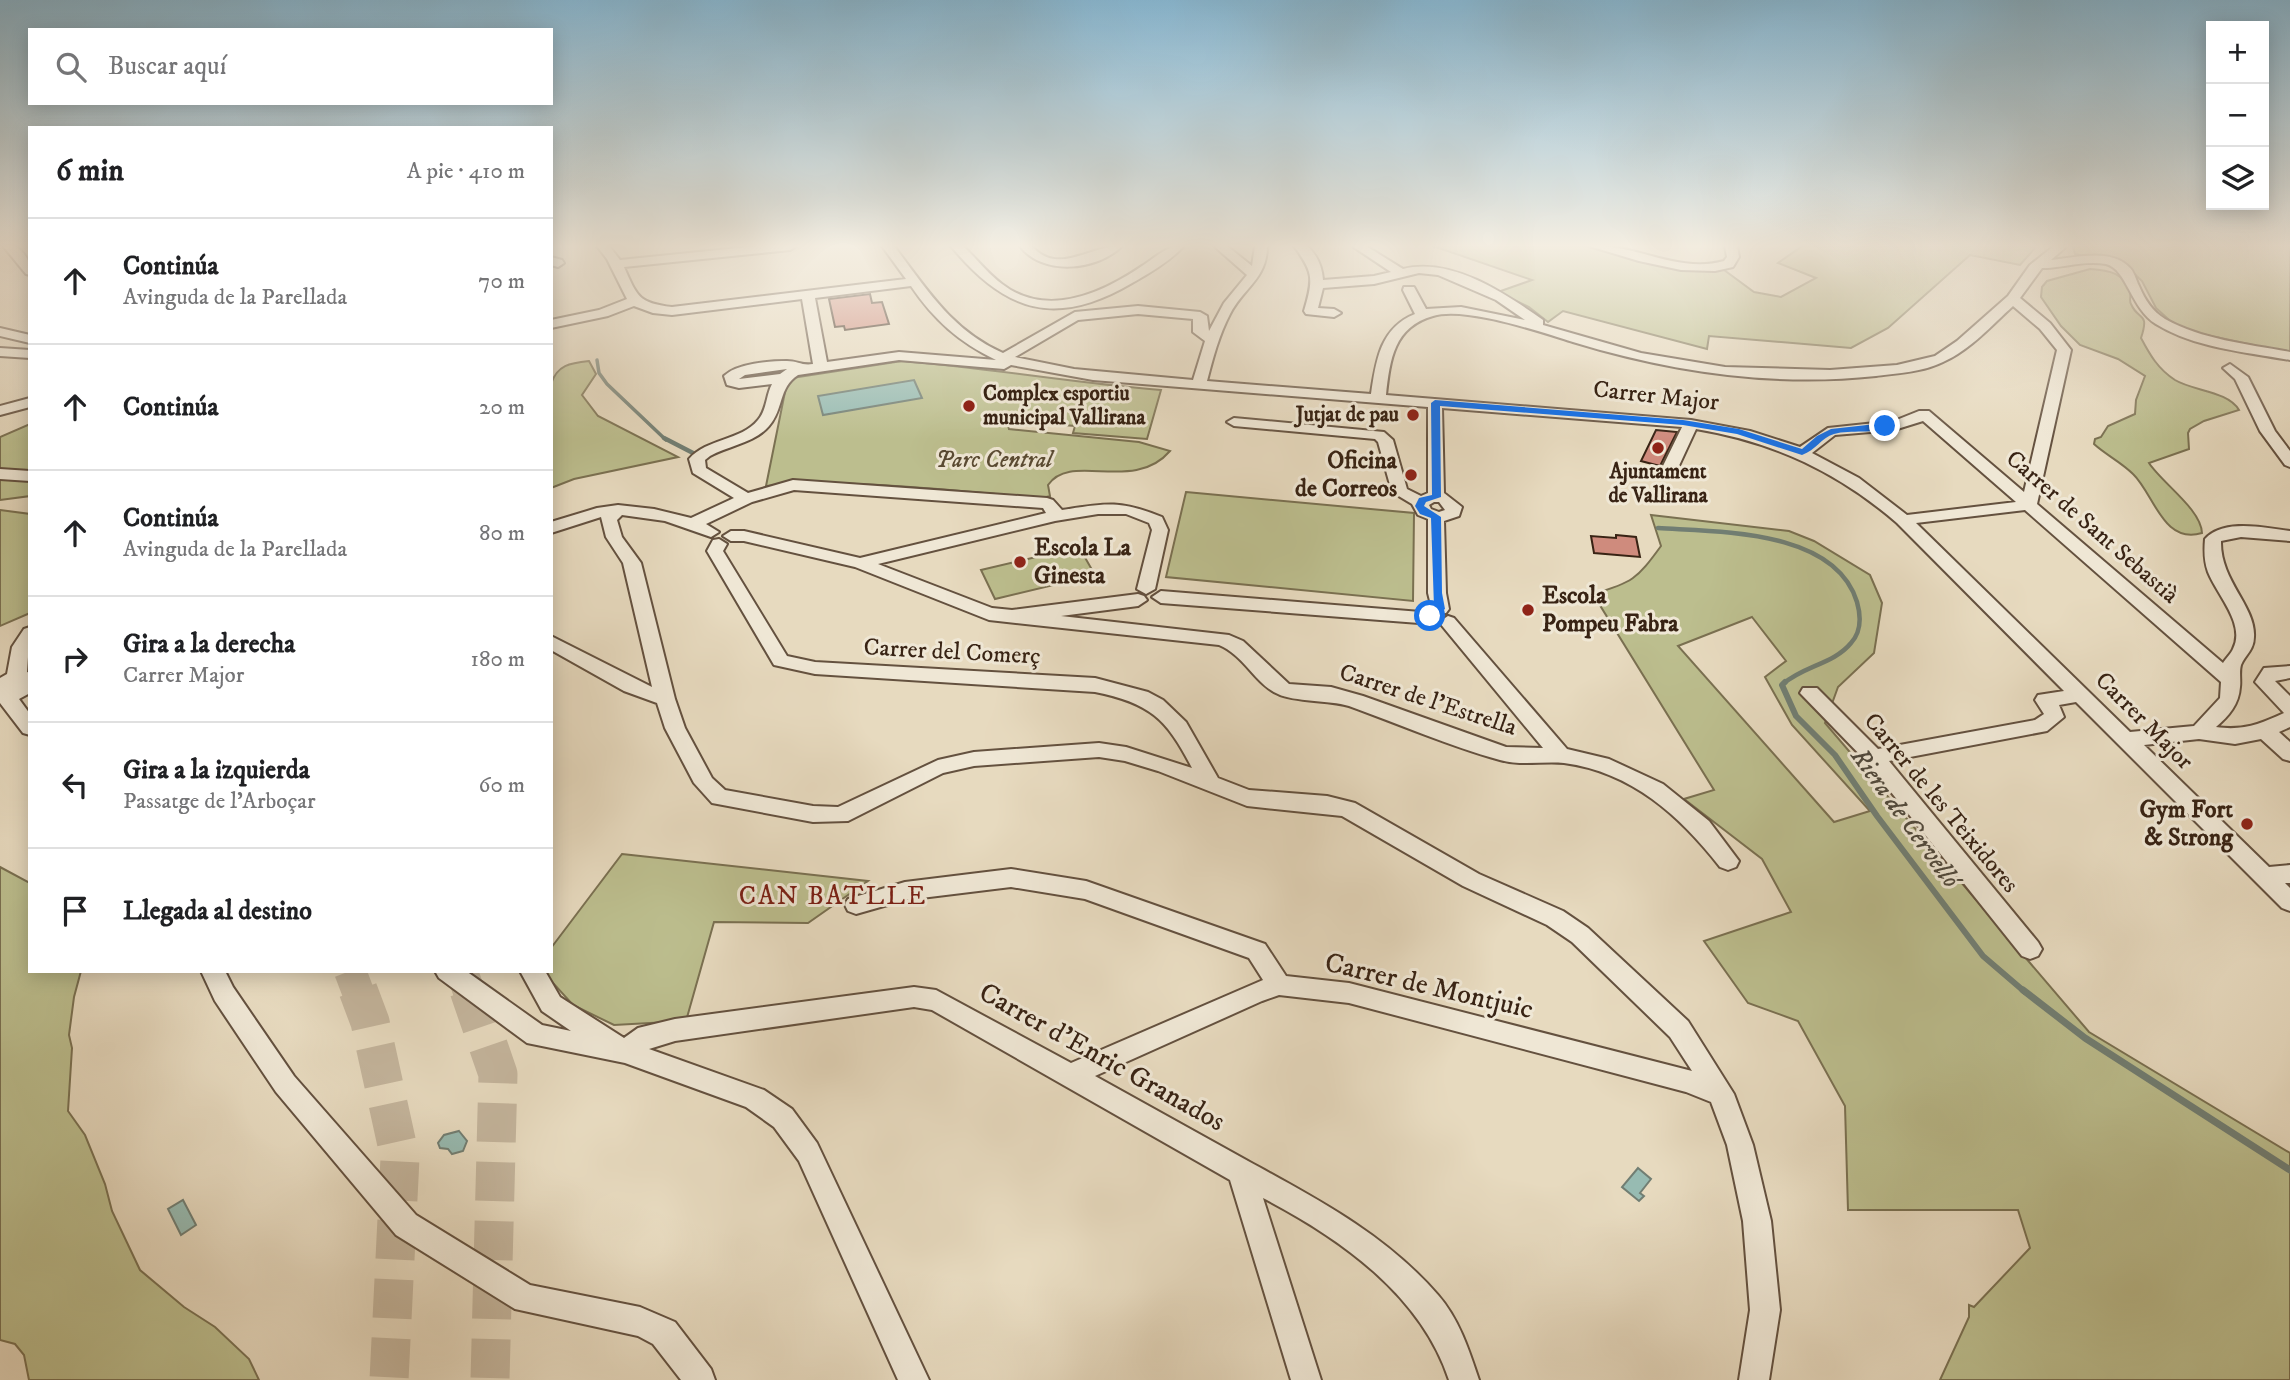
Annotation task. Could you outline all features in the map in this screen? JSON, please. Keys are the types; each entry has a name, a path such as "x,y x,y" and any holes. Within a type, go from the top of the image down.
{"street":[{"path":"553,324 610,310"},
{"path":"811,310 821,368"},
{"name":"Carrer Major","path":"938,310 950,326 969,341 1002,359 1026,366 1084,375 1691,424 1739,432 1802,453 1865,487 1903,520 2290,902"},
{"path":"1002,359 1075,316 1134,310"},
{"path":"1142,310 1200,316 1200,332 1212,339"},
{"path":"1199,384 1212,339 1225,310"},
{"path":"1311,310 1334,313"},
{"path":"1419,310 1422,316"},
{"path":"1520,310 1541,326"},
{"path":"1378,398 1385,346 1402,327 1438,311 1457,311 1541,326 1666,363 1753,372 1835,374 1908,368 1940,359 1962,344 1999,310"},
{"path":"1903,520 2029,505 2064,350 2045,326 2026,310"},
{"path":"2147,310 2167,325 2196,335 2290,356"},
{"path":"0,333 28,339"},
{"path":"0,352 28,354"},
{"path":"746,499 699,470 697,459 717,445 759,429 767,420 784,378 821,368 908,356 1026,366"},
{"path":"2230,368 2241,377 2267,431 2290,462"},
{"path":"0,411 28,403"},
{"path":"1429,499 1435,403"},
{"name":"Carrer de Sant Sebastià","path":"1802,453 1814,446 1820,438 1834,431 1906,422 1919,419 1924,414 2229,678"},
{"path":"1234,422 1379,435 1385,440 1400,492 1429,499 1448,500 1454,510 1449,515 1436,517 1440,616 1561,756"},
{"path":"1669,470 1691,424"},
{"path":"0,474 28,475"},
{"path":"694,523 746,499 793,485 1047,503 1054,509 1055,516"},
{"path":"860,563 1055,516 1098,509 1128,509 1156,520 1160,530 1146,578 1148,595"},
{"path":"618,510 608,519 614,537 632,563 674,728 704,783 719,797 813,814 840,816 938,767 974,759 1099,750 1152,762 1247,798 1327,804 1348,809 1471,880 1555,918 1580,935 1679,1029 1721,1094 1740,1145 1757,1221 1765,1310 1754,1380"},
{"path":"553,527 603,511 618,510 694,523 720,537"},
{"path":"2199,732 2221,712 2230,698 2229,678 2232,664 2243,654 2248,637 2213,565 2213,539 2222,534 2240,532 2290,536"},
{"name":"Carrer del Comerç","path":"1210,783 1181,727 1170,713 1150,699 1126,690 1096,685 815,668 781,661 716,551 720,537 744,536 860,563 989,614 1012,616 1148,595 1440,616"},
{"name":"Carrer de l'Estrella","path":"1012,616 1222,639 1236,645 1253,659 1274,683 1285,690 1331,694 1356,701 1504,754 1522,757 1561,756 1598,762 1653,788 1701,826 1728,861"},
{"path":"28,636 21,647 9,702 28,726"},
{"path":"553,643 631,685 665,699"},
{"path":"2290,672 2271,673 2265,681 2290,708"},
{"name":"Carrer de les Teixidores","path":"1810,693 1874,757 2030,949"},
{"path":"1874,757 2040,726 2054,717 2054,712 2045,700 2080,695"},
{"path":"2126,740 2199,732 2235,737 2280,728 2290,754"},
{"path":"2264,876 2290,874"},
{"path":"856,905 905,891 1011,878 1086,890 1257,951 1279,985 1256,992 1070,1075"},
{"path":"214,973 224,994 285,1084 406,1225 525,1299 639,1322 664,1333 700,1380"},
{"path":"450,973 536,1035 625,1052 755,1098 783,1118 808,1152 914,1380"},
{"path":"533,973 551,1004 625,1052"},
{"name":"Carrer de Montjuic","path":"1279,985 1349,993 1687,1081 1721,1094"},
{"name":"Carrer d'Enric Granados","path":"625,1052 647,1035 675,1030 914,997 936,1000 1299,1202 1347,1234 1395,1272 1429,1307 1452,1344 1464,1380"},
{"path":"1241,1172 1306,1380"}],"green space":[{"path":"1533,310 1908,310 1888,328 1851,348 1709,336 1707,349 1563,311 1548,322"},
{"path":"2050,310 2135,310 2144,320 2141,338 2164,371 2182,384 2227,399 2239,410 2204,421 2190,429 2189,449 2149,463 2195,515 2202,533 2189,535 2178,532 2169,525 2133,474 2094,444 2095,439 2101,437 2108,426 2135,414 2136,400 2145,376 2118,359 2080,345"},
{"path":"2159,310 2290,310 2290,353 2179,329"},
{"path":"589,361 596,374 582,395 598,416 678,457 574,479 553,487 553,380 565,366"},
{"name":"Parc Central","path":"902,361 1161,390 1147,439 1073,433 1075,426 1012,421 1008,425 1009,429 1139,442 1170,451 1155,463 1139,470 1072,471 1058,476 1048,485 1050,496 1043,498 870,484 766,486 787,382 792,378"},
{"path":"28,425 28,496 0,500 0,437"},
{"path":"1186,492 1414,513 1413,601 1166,577"},
{"path":"0,510 28,514 28,614 0,626"},
{"path":"1651,515 1789,531 1814,541 1870,575 1882,603 1874,653 1838,687 1825,723 2089,1032 2290,1153 2290,1380 1940,1380 1969,1317 1969,1305 1974,1307 2030,1248 2018,1210 1848,1210 1845,1106 1798,1021 1748,1003 1704,941 1791,912 1762,859 1684,799 1714,790 1593,594 1633,578 1661,546","holes":["1752,617 1786,661 1765,677 1792,725 1870,811 1834,822 1678,646"]},
{"path":"1079,547 1095,575 995,599 981,570"},
{"path":"622,854 868,881 808,923 714,922 686,1021 614,1025 573,1005 544,973 553,973 553,945"},
{"path":"0,867 28,882 28,973 80,973 69,1035 72,1048 68,1111 85,1135 105,1184 112,1211 140,1270 184,1307 215,1327 249,1359 259,1380 29,1380 24,1355 15,1344 0,1340"}],"water":[{"path":"914,380 922,398 823,415 818,396"},
{"path":"459,1131 467,1141 463,1151 452,1154 448,1149 440,1148 438,1143 444,1135"},
{"path":"1638,1168 1651,1179 1640,1193 1644,1196 1639,1201 1622,1187"},
{"path":"183,1200 196,1225 181,1235 168,1209"}],"building":[{"path":"831,310 885,310 889,324 845,330 844,326 835,327"},
{"name":"Ajuntament de Vallirana","path":"1656,430 1677,432 1660,466 1641,461"},
{"path":"1616,535 1636,537 1640,557 1594,553 1591,536 1616,538"}],"waterway":[{"path":"597,360 599,373 607,384 666,440"},
{"path":"664,438 693,453"},
{"name":"Riera de Cervelló","path":"1658,528 1711,531 1772,539 1825,560 1845,578 1857,602 1857,634 1836,656 1783,684"},
{"name":"Riera de Cervelló","path":"1783,684 1796,716 1835,755 1877,816 1983,956 2025,992"},
{"name":"Riera de Cervelló","path":"2023,990 2085,1038 2290,1170"}],"tunnel":[{"path":"351,973 358,992"},
{"path":"463,973 469,992"},
{"path":"358,990 370,1022 400,1158 389,1380"},
{"path":"469,990 498,1074 490,1380"}],"place":[{"name":"Complex esportiu municipal Vallirana","path":"969,406"},
{"name":"Jutjat de pau","path":"1413,415"},
{"name":"Ajuntament de Vallirana","path":"1658,448"},
{"name":"Oficina de Correos","path":"1411,475"},
{"name":"Escola La Ginesta","path":"1020,562"},
{"name":"Escola Pompeu Fabra","path":"1528,610"},
{"name":"Gym Fort & Strong","path":"2247,824"}],"district":[{"name":"CAN BATLLE","path":"833,896"}],"route":[{"path":"1430,616 1434,609 1440,609 1437,593 1436,517 1424,512 1419,506 1423,500 1436,497 1435,403 1713,427 1759,437 1802,453 1814,446 1824,435 1834,431 1885,426"}]}
